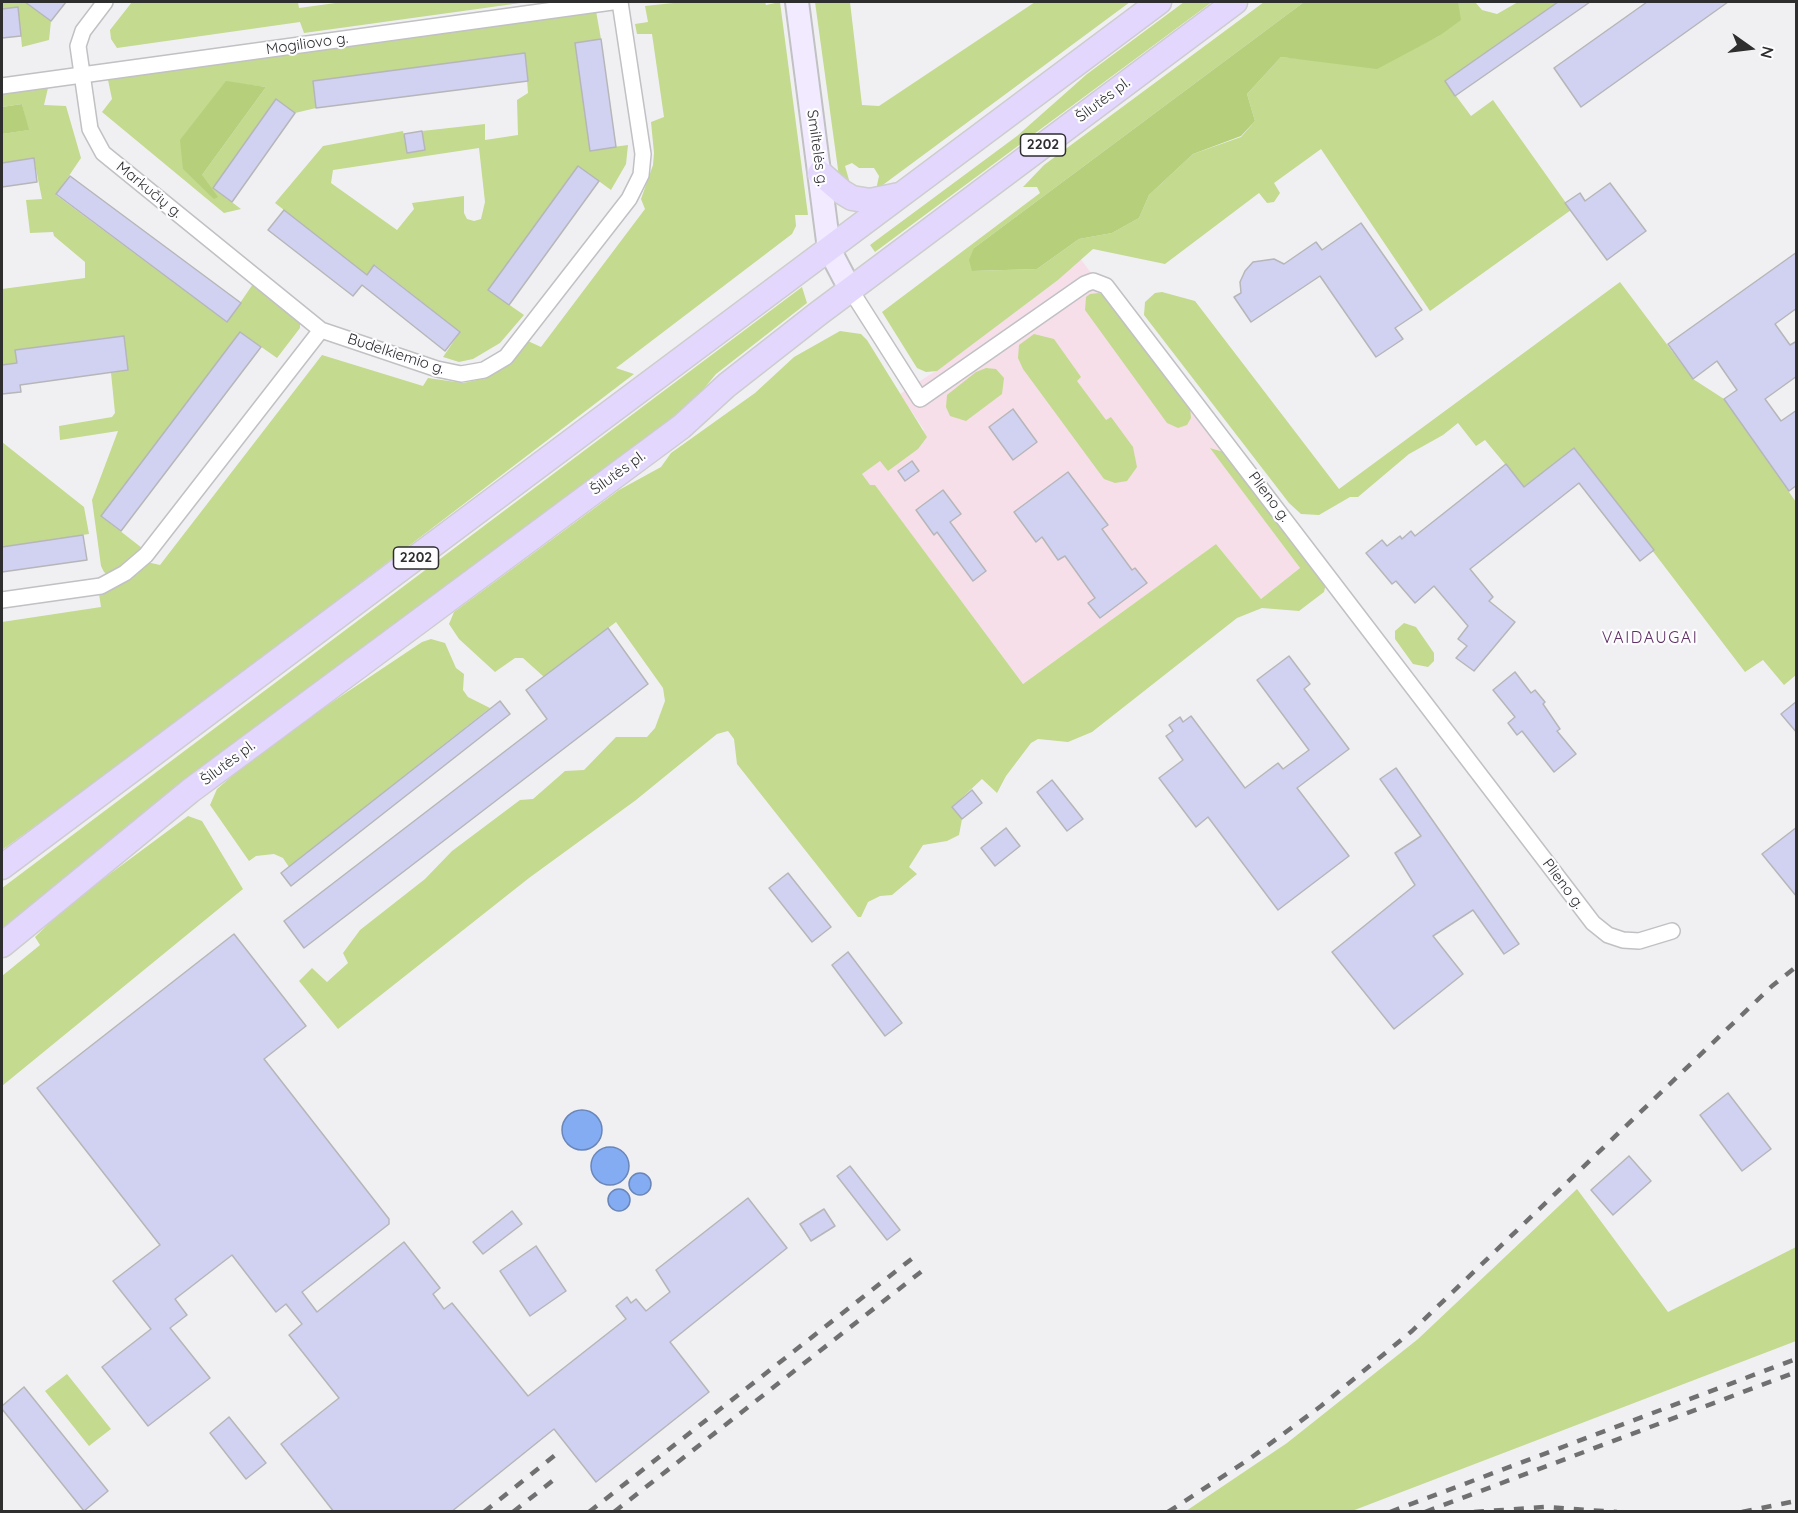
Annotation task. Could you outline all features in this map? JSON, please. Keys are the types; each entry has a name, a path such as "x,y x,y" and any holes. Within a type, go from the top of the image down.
{"main road":[{"name":"2202","path":"2,867 1159,2"},
{"name":"Šilutės pl.","path":"2,945 190,791 681,427 727,385 850,290 1235,2"},
{"path":"820,173 852,198 870,201 901,195"}],"street":[{"name":"Markučių g.","path":"105,2 84,31 78,46 90,129 103,153 321,330"},
{"name":"Mogiliovo g.","path":"2,86 612,2"},
{"name":"Budelkiemio g.","path":"321,330 437,369 461,374 484,370 506,357 629,199 641,175 643,154 620,2"},
{"name":"Smiltelės g.","path":"797,2 829,249 850,290"},
{"name":"Plieno g.","path":"850,290 920,399 1085,284 1093,281 1106,286 1593,923 1608,935 1623,940 1639,941 1671,931"},
{"path":"2,600 101,586 125,573 146,555 321,330"}],"shaded area":[{"path":"1080,258 1224,452 1211,448 1300,568 1261,599 1216,544 1023,684 875,486 870,486 862,474 880,460 889,471 924,430 900,394 937,370 1058,280"}],"green space":[{"path":"2,2 31,2 29,5 51,21 49,40 22,47 18,7 2,9"},
{"path":"132,2 298,2 299,8 343,2 528,2 304,33 300,22 117,48 111,39 110,30"},
{"path":"683,2 765,2 766,5 780,2 808,215 795,215 796,226 792,234 616,368 634,374 173,726 2,850 2,622 101,607 99,594 147,562 160,565 322,355 423,386 428,378 463,383 481,379 508,364 528,341 541,347 645,209 641,199 653,165 654,153 651,122 664,117 652,34 637,34 635,24 648,22 645,6"},
{"path":"815,2 850,2 862,105 879,106 1035,2 1130,2 876,190 879,176 874,168 859,168 852,163 845,166 849,189 840,184"},
{"path":"1184,2 1212,2 875,252 870,245 1017,136 1087,74"},
{"path":"1264,2 1304,2 974,248 972,271 1037,269 1079,239 1112,233 1139,218 1149,195 1193,154 1241,137 1255,121 1247,94 1281,57 1303,59 1410,50 1439,36 1458,2 1475,2 1482,10 1497,14 1518,2 1558,2 1445,81 1471,116 1493,100 1571,210 1430,311 1321,149 1274,183 1280,193 1274,202 1267,203 1259,193 1165,264 1093,249 1058,280 937,371 926,372 917,368 882,312 1040,193 1037,187 1023,187 1044,165"},
{"path":"1304,2 1458,2 1461,20 1439,36 1377,69 1281,57 1247,94 1255,121 1241,136 1193,154 1149,195 1139,218 1112,233 1079,239 1037,269 972,271 969,260 974,248"},
{"path":"596,11 601,39 575,43 590,150 628,145 626,164 611,190 578,166 488,290 524,315 500,343 473,359 459,362 443,357 460,332 375,265 367,275 275,203 323,146 403,131 407,153 425,150 422,131 485,124 485,140 518,135 517,100 528,93 525,53 313,81 316,108 295,113 276,100 213,188 241,209 224,213 102,112 112,99 108,80","holes":["226,82 266,87 202,175","479,148 485,202 481,219 474,221 467,219 464,213 464,196 412,203 414,209 397,230 331,183 333,170"]},
{"path":"226,81 266,87 202,175 218,197 214,199 183,169 180,140"},
{"path":"48,88 44,105 66,106 81,158 56,195 227,322 253,284 300,320 300,328 277,358 240,332 101,516 142,548 111,577 104,572 101,566 92,500 118,431 60,440 59,426 112,417 115,413 111,373 128,370 124,336 16,350 17,363 2,365 2,289 85,278 85,262 54,236 53,232 30,233 26,200 42,199 34,159 2,163 2,134 28,130 22,104 2,107 2,94"},
{"path":"22,104 29,130 2,134 2,107"},
{"path":"1620,282 1693,379 1724,399 1796,502 1796,675 1784,685 1763,660 1745,672 1574,448 1524,487 1485,440 1476,446 1458,423 1443,435 1409,454 1358,497 1350,497 1319,515 1301,514 1289,503 1144,315 1145,302 1155,293 1162,292 1195,301 1339,489"},
{"path":"802,287 807,303 716,374 680,417 2,933 2,888"},
{"path":"1099,293 1104,295 1190,406 1191,418 1187,425 1178,428 1167,423 1085,310 1086,297"},
{"path":"840,331 861,334 867,340 927,437 918,449 888,471 880,461 862,474 870,485 875,485 1023,684 1216,544 1261,599 1300,568 1210,448 1224,452 1326,583 1324,592 1299,611 1262,608 1237,618 1092,732 1068,742 1038,739 1031,743 1006,776 997,793 982,779 952,807 962,819 959,835 947,841 923,845 909,867 917,874 892,895 880,896 868,902 861,917 858,917 737,764 734,739 728,731 717,734 636,800 529,878 338,1029 299,981 312,968 327,982 348,963 343,953 360,930 425,879 452,851 520,800 533,799 565,771 584,770 616,737 647,737 655,728 665,701 663,688 616,622 544,677 523,658 515,658 495,672 459,639 449,624 454,612 619,490 661,467 671,453 755,393 794,357"},
{"path":"1034,334 1054,339 1081,377 1077,381 1106,420 1111,417 1133,447 1137,467 1127,481 1115,483 1104,479 1023,369 1018,358 1019,345"},
{"path":"986,368 996,369 1004,378 1002,394 966,421 950,416 946,407 947,395 976,372"},
{"path":"2,442 84,507 89,534 2,547"},
{"path":"1404,623 1416,627 1434,653 1434,661 1428,667 1413,664 1395,639 1395,631"},
{"path":"431,639 445,643 456,668 464,674 463,690 468,697 490,708 289,867 283,858 274,854 256,856 249,861 210,805 217,789 268,745 422,642"},
{"path":"188,816 202,821 243,889 2,1086 2,976 40,945 35,937 68,905"},
{"path":"1577,1189 1668,1312 1796,1247 1796,1341 1352,1511 1186,1511 1287,1443 1418,1339"},
{"path":"67,1374 111,1429 89,1446 45,1391"}],"water":[{"path":"582,1110 590,1111 596,1116 601,1122 601,1138 596,1144 590,1149 582,1150 574,1149 568,1144 563,1138 562,1130 563,1122 568,1116 574,1111"},
{"path":"610,1147 624,1152 629,1166 624,1180 610,1185 596,1180 591,1166 596,1152"},
{"path":"640,1173 648,1176 651,1184 648,1192 640,1195 632,1192 629,1184 632,1176"},
{"path":"619,1189 627,1192 630,1200 627,1208 619,1211 611,1208 608,1200 611,1192"}],"building":[{"path":"25,2 66,2 51,21"},
{"path":"1558,2 1590,2 1455,96 1445,81"},
{"path":"1647,2 1728,2 1581,107 1554,68"},
{"path":"18,7 21,36 2,38 2,9"},
{"path":"601,39 616,147 590,151 575,43"},
{"path":"525,53 528,81 316,108 313,81"},
{"path":"276,99 295,113 232,202 213,188"},
{"path":"422,131 425,150 407,153 404,134"},
{"path":"34,158 37,182 2,187 2,163"},
{"path":"578,166 599,181 509,305 488,290"},
{"path":"70,176 241,303 227,322 56,194"},
{"path":"1610,183 1646,231 1607,260 1565,203 1580,193 1585,201"},
{"path":"284,210 367,275 374,265 460,332 445,351 362,285 353,296 268,230"},
{"path":"1361,223 1422,310 1395,328 1403,339 1376,357 1320,276 1251,322 1234,297 1241,293 1240,282 1245,271 1253,262 1274,259 1284,264 1316,242 1322,250"},
{"path":"1797,252 1797,308 1775,324 1790,345 1797,341 1797,376 1765,399 1781,421 1797,410 1797,485 1789,491 1724,399 1737,390 1717,361 1693,379 1668,344"},
{"path":"240,332 261,347 121,531 101,516"},
{"path":"124,336 128,370 20,385 21,392 2,394 2,365 17,363 15,350"},
{"path":"1013,409 1037,442 1013,460 989,427"},
{"path":"1574,448 1654,550 1640,561 1579,483 1470,569 1493,597 1489,601 1515,622 1474,671 1456,658 1467,646 1458,639 1468,626 1434,586 1415,603 1396,581 1392,584 1366,553 1382,540 1387,546 1400,536 1402,539 1411,531 1415,536 1506,464 1524,487"},
{"path":"912,461 919,471 905,481 898,471"},
{"path":"1068,472 1108,525 1102,529 1132,570 1135,568 1147,583 1100,618 1088,603 1095,598 1065,556 1058,560 1042,537 1036,542 1014,512"},
{"path":"943,490 961,514 950,522 986,571 973,581 937,532 934,535 916,510"},
{"path":"83,535 87,560 2,572 2,547"},
{"path":"608,628 648,684 304,948 284,921 547,719 526,690"},
{"path":"1289,656 1310,684 1304,689 1349,749 1297,788 1349,856 1278,910 1208,817 1196,827 1159,778 1183,760 1166,736 1173,731 1169,725 1180,717 1183,722 1191,716 1245,788 1278,763 1283,769 1309,750 1257,680"},
{"path":"1515,672 1531,693 1535,690 1545,702 1543,704 1560,729 1557,731 1576,754 1554,772 1522,731 1517,735 1508,723 1515,717 1493,690"},
{"path":"500,701 510,714 291,886 281,873"},
{"path":"1797,701 1797,733 1781,714"},
{"path":"1396,768 1519,944 1504,954 1473,910 1433,936 1463,974 1394,1029 1332,952 1415,885 1395,853 1421,836 1380,779"},
{"path":"1052,780 1083,819 1067,831 1037,792"},
{"path":"972,790 982,803 962,819 952,807"},
{"path":"1797,827 1797,897 1762,854"},
{"path":"1006,828 1020,846 995,866 981,848"},
{"path":"788,873 831,927 812,942 769,888"},
{"path":"234,934 306,1026 264,1059 389,1219 389,1224 302,1292 317,1312 404,1242 440,1288 433,1294 444,1309 452,1303 528,1396 626,1319 616,1306 627,1297 631,1303 636,1299 646,1311 670,1292 656,1270 748,1198 787,1248 670,1342 709,1392 596,1482 554,1429 451,1512 334,1512 281,1444 339,1398 289,1335 302,1324 286,1304 276,1312 232,1255 175,1299 187,1315 170,1328 210,1378 148,1426 102,1367 151,1329 113,1281 160,1245 37,1088"},
{"path":"848,952 902,1023 885,1036 832,965"},
{"path":"1728,1093 1771,1149 1742,1171 1700,1115"},
{"path":"1629,1156 1651,1181 1613,1215 1591,1190"},
{"path":"850,1166 900,1230 887,1240 837,1176"},
{"path":"824,1209 835,1226 811,1241 800,1224"},
{"path":"512,1211 522,1224 483,1254 473,1242"},
{"path":"536,1246 566,1291 530,1316 500,1271"},
{"path":"24,1387 108,1491 84,1511 2,1409 2,1406"},
{"path":"229,1417 266,1463 246,1479 210,1433"}],"railway":[{"path":"1168,1512 1248,1460 1321,1406 1412,1331 1772,986 1796,967"},
{"path":"589,1512 914,1257"},
{"path":"614,1512 922,1271"},
{"path":"1390,1512 1796,1359"},
{"path":"1425,1512 1796,1372"},
{"path":"484,1512 559,1452"},
{"path":"513,1512 556,1478"},
{"path":"1742,1512 1796,1501"},
{"path":"1474,1512 1545,1507 1617,1512"}],"district":[{"name":"VAIDAUGAI","path":"1650,638"}]}
